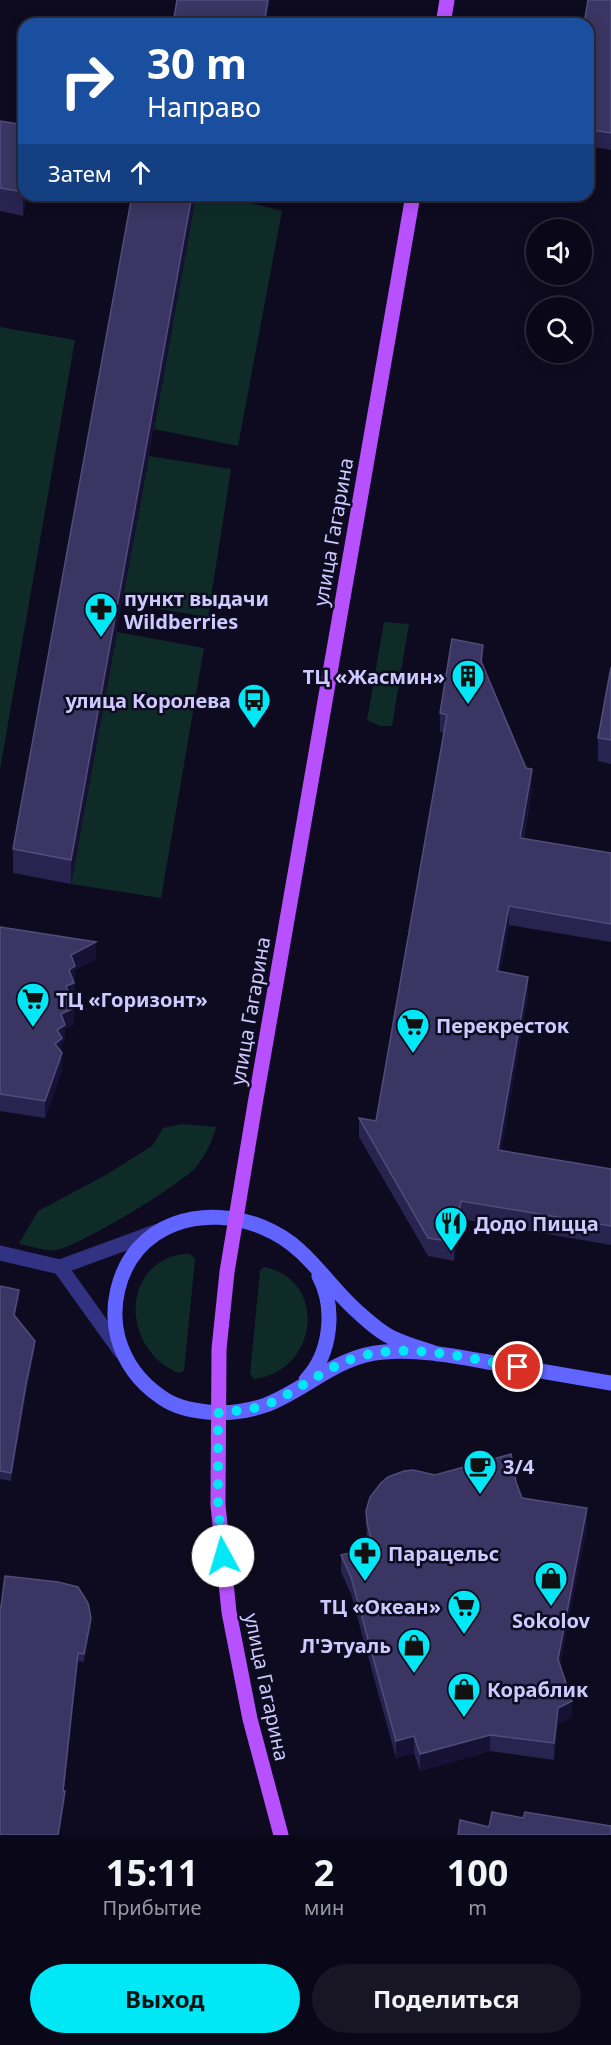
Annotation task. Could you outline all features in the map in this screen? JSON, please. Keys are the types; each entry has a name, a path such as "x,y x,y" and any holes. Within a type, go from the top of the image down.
{"main road":[{"path":"443,18 447,0"},
{"name":"улица Гагарина","path":"281,1835 250,1719 229,1612 218,1505 219,1349 227,1272 412,201"},
{"path":"437,1354 393,1339 358,1312 300,1250 283,1237 262,1227 236,1219 215,1216 176,1223 158,1231 144,1242 132,1256 122,1277 114,1314 123,1354 132,1370 149,1389 167,1401 188,1410 218,1413 266,1405 339,1364 380,1352 437,1354 611,1383"},
{"path":"300,1386 312,1374 322,1355 329,1319 328,1302 323,1284 312,1263"}],"street":[{"path":"0,1253 60,1267 158,1231"},
{"path":"60,1267 123,1354"}],"green space":[{"path":"195,201 243,201 282,211 238,446 154,429"},
{"path":"0,327 75,340 0,769"},
{"path":"149,456 231,469 208,617 122,603"},
{"path":"384,622 409,624 392,726 380,726 367,720"},
{"path":"117,632 204,648 161,898 71,884"},
{"path":"182,1124 216,1127 205,1154 195,1168 170,1188 128,1214 68,1246 52,1250 19,1244 38,1211 104,1176 152,1146 163,1128"},
{"path":"190,1254 195,1259 184,1371 179,1373 160,1362 147,1347 138,1328 136,1309 139,1290 147,1274 162,1261"},
{"path":"264,1267 285,1275 299,1288 306,1306 307,1324 303,1343 292,1360 276,1372 254,1379 250,1374 260,1271"}],"building":[{"path":"177,0 268,0 265,18 174,18"},
{"path":"588,0 611,0 611,133 594,130 594,18 585,18"},
{"path":"0,121 18,124 18,191 0,188"},
{"path":"131,201 191,201 71,860 13,849"},
{"path":"452,639 483,645 481,661 526,768 532,769 520,838 611,853 611,924 509,906 497,971 528,977 498,1150 611,1169 611,1226 461,1201 454,1242 428,1238 359,1118 376,1121 447,715 440,713"},
{"path":"611,667 611,740 598,738"},
{"name":"ТЦ «Горизонт»","path":"0,927 96,942 71,955 75,966 69,970 74,983 66,986 74,1008 61,1014 65,1025 57,1030 62,1038 55,1044 62,1053 45,1101 0,1094"},
{"path":"0,1286 19,1290 14,1315 35,1341 11,1473 0,1471"},
{"name":"ТЦ «Океан»","path":"511,1454 516,1482 522,1498 587,1508 558,1659 572,1701 558,1708 554,1743 490,1735 420,1754 414,1736 396,1741 351,1577 341,1555 373,1547 366,1511 370,1497 388,1477 413,1470 435,1475"},
{"path":"5,1576 58,1582 78,1587 88,1603 91,1618 84,1654 78,1653 63,1791 65,1791 58,1835 0,1835 0,1607"},
{"path":"492,1812 523,1818 525,1812 611,1826 611,1835 458,1835 460,1820 489,1827"}],"place":[{"name":"пункт выдачи Wildberries","path":"101,638"},
{"name":"ТЦ «Жасмин»","path":"468,705"},
{"name":"улица Королева","path":"254,729"},
{"name":"ТЦ «Горизонт»","path":"33,1028"},
{"name":"Перекресток","path":"413,1054"},
{"name":"Додо Пицца","path":"451,1252"},
{"name":"3/4","path":"480,1495"},
{"name":"Парацельс","path":"365,1582"},
{"name":"Sokolov","path":"551,1607"},
{"name":"ТЦ «Океан»","path":"464,1635"},
{"name":"Л'Этуаль","path":"414,1674"},
{"name":"Кораблик","path":"464,1718"}],"route":[{"path":"223,1556 218,1505 218,1413 266,1405 339,1364 380,1352 437,1354 518,1367"}]}
